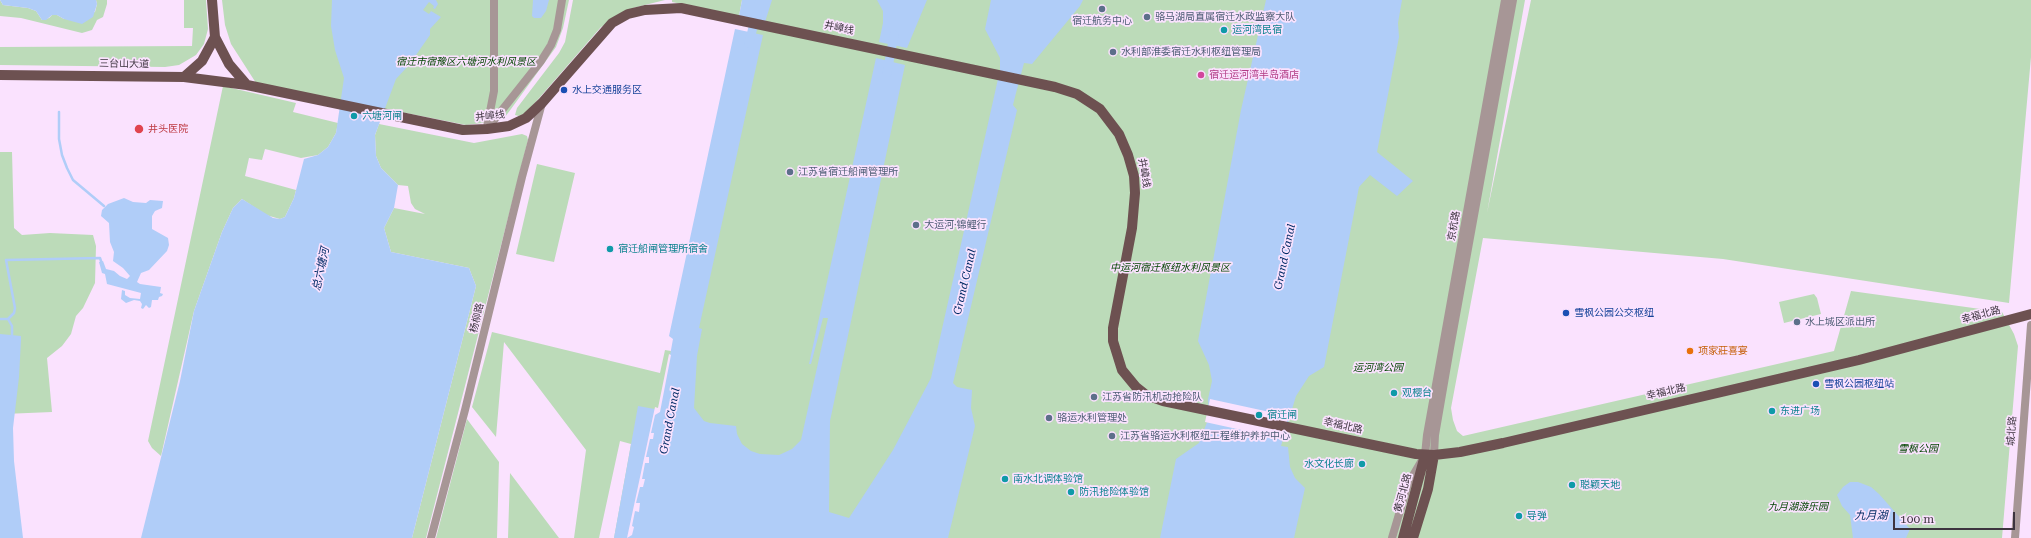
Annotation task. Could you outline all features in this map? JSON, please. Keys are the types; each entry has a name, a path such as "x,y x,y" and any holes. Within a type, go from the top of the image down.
{"main road":[{"path":"212,0 215,37 229,64 247,85"},
{"name":"井嶂线","path":"247,85 464,130 487,130 509,126 526,118 542,103 612,23 628,14 663,8 681,8 1055,87 1082,97 1100,110 1119,134 1128,155 1134,176 1135,193 1132,228 1113,328 1113,341 1118,362 1128,379 1146,395 1163,402 1305,430"},
{"path":"184,77 202,61 215,37"},
{"name":"三台山大道","path":"0,76 184,77 247,85"},
{"name":"幸福北路","path":"1305,430 1429,455 1460,452 1859,360 2031,314"},
{"path":"1413,538 1428,489 1429,455"},
{"name":"黄河北路","path":"1403,538 1429,455"}],"street":[{"path":"487,130 494,91 494,0"},
{"path":"487,130 541,61 551,45 557,30 562,0"},
{"name":"京杭路","path":"1429,455 1427,435 1505,0"},
{"name":"京杭路","path":"1429,455 1435,435 1513,0"},
{"name":"杨柳路","path":"431,538 465,410 522,177 542,103"},
{"name":"城北路","path":"2015,538 2031,325"},
{"path":"1392,538 1408,484 1429,455"}],"green space":[{"path":"0,0 3,5 28,8 36,11 42,20 49,18 52,15 57,15 64,19 95,12 97,4 96,0 107,0 107,4 103,17 97,20 92,30 82,33 21,18 0,16"},
{"path":"184,0 206,0 208,29 204,44 196,55 179,65 165,67 0,65 0,47 192,46 193,28 184,28"},
{"name":"宿迁市宿豫区六塘河水利风景区","path":"222,0 569,0 563,28 556,47 505,117 482,123 466,125 256,83 231,44 225,25"},
{"path":"573,0 665,0 633,8 601,27 527,112 519,116 515,115 517,108 559,53 565,42"},
{"path":"672,0 742,0 739,16 672,2"},
{"name":"中运河宿迁枢纽水利风景区","path":"761,0 1525,0 1487,213 1531,0 2031,0 2031,57 2009,303 1723,259 1483,238 1451,408 1457,431 1463,436 1834,351 1851,291 2002,312 2014,334 2018,346 2002,538 614,538 631,444 620,441 599,538 574,538 586,450 504,342 496,437 472,407 492,332 660,373 665,350 683,353"},
{"path":"223,86 296,103 293,112 338,123 336,133 328,147 318,155 301,158 265,149 262,160 249,158 245,176 296,190 294,198 285,217 280,219 266,215 242,199 233,208 222,232 194,311 161,456 152,448 148,441"},
{"path":"379,124 474,143 522,134 527,136 528,140 426,538 412,538 476,286 469,268 391,252 384,228 394,208 425,214 415,209 411,203 408,186 398,185 381,168 376,156 375,135"},
{"path":"0,152 12,152 14,228 22,235 50,233 93,235 96,246 95,283 83,308 76,316 71,334 62,346 47,358 52,412 4,414 0,341"},
{"path":"537,164 575,173 554,262 516,254"},
{"path":"1814,294 1817,298 1821,314 1784,323 1779,302"},
{"path":"467,419 499,462 497,538 436,538"},
{"path":"510,473 559,538 508,538"}],"water":[{"path":"0,0 96,0 97,4 93,17 82,24 64,19 57,15 52,15 46,20 42,20 36,11 28,8 3,5"},
{"name":"总六塘河","path":"332,0 436,0 438,4 435,9 429,2 423,10 429,14 431,11 441,17 430,29 430,35 409,65 396,79 375,135 376,156 381,168 398,185 394,208 384,228 391,252 469,268 476,286 412,538 141,538 180,381 194,311 222,232 233,208 242,199 273,218 280,219 285,217 294,198 304,159 318,155 328,147 336,133 344,78 335,50 331,26"},
{"path":"533,0 549,0 546,11 541,18 534,18 532,16"},
{"path":"742,0 772,0 765,22 739,16"},
{"path":"877,0 927,0 907,48 879,42 883,23 883,11"},
{"path":"991,0 1083,0 1080,6 1032,64 1024,63 1016,93 1013,105 1017,110 953,383 957,387 972,390 971,408 975,426 948,538 614,538 638,406 660,410 673,339 669,336 735,29 763,35 699,328 702,329 697,356 694,408 704,421 736,426 737,434 742,444 751,451 760,454 779,455 792,449 801,440 828,318 823,318 811,364 809,364 876,58 905,65 830,421 829,512 849,518 893,450 931,378 1000,70 1000,58 985,29"},
{"path":"1266,0 1402,0 1398,23 1399,37 1377,152 1413,181 1397,196 1370,175 1359,187 1324,367 1309,376 1296,396 1281,446 1288,447 1290,467 1295,478 1305,488 1294,538 1160,538 1176,459 1199,443 1209,417 1208,399 1212,381 1209,365 1198,341 1241,110"},
{"path":"124,198 133,202 146,203 150,200 163,201 162,208 155,211 152,216 152,229 168,238 169,245 167,251 149,270 141,273 137,282 140,284 161,287 160,293 163,294 162,296 159,297 158,300 152,300 151,307 149,308 146,305 143,309 141,308 142,304 140,301 134,300 126,303 121,299 122,290 125,291 125,295 130,298 140,299 141,293 107,284 105,274 102,273 99,262 103,261 106,269 114,271 120,276 127,279 130,276 123,268 113,261 114,252 110,242 109,223 101,216 102,210 108,204"},
{"path":"0,334 21,336 19,377 13,428 14,461 23,538 0,538"},
{"name":"九月湖","path":"1850,482 1858,482 1871,487 1879,494 1910,529 1906,538 1853,538 1850,515 1842,506 1837,495 1843,487"}],"pier":[{"path":"669,354 671,355 660,412 655,415 651,433 654,433 653,439 650,439 646,457 649,457 649,463 645,463 642,479 645,479 643,487 640,487 636,503 640,503 639,512 635,511 632,535 627,538 655,407 658,408"},
{"path":"1210,399 1288,416 1283,439 1205,422"}],"waterway":[{"name":"Grand Canal","path":"749,43 760,0"},
{"name":"Grand Canal","path":"887,73 894,35"},
{"path":"59,112 59,139 62,155 67,168 73,180 104,206"},
{"path":"8,319 14,313 15,308 6,260 100,258 102,264"},
{"path":"0,319 8,319 12,326 12,337"}],"place":[{"name":"宿迁航务中心","path":"1102,9"},
{"name":"骆马湖局直属宿迁水政监察大队","path":"1147,17"},
{"name":"运河湾民宿","path":"1224,30"},
{"name":"水利部淮委宿迁水利枢纽管理局","path":"1113,52"},
{"name":"宿迁运河湾半岛酒店","path":"1201,75"},
{"name":"水上交通服务区","path":"564,90"},
{"name":"六塘河闸","path":"354,116"},
{"name":"井头医院","path":"139,129"},
{"name":"江苏省宿迁船闸管理所","path":"790,172"},
{"name":"大运河·锦鲤行","path":"916,225"},
{"name":"宿迁船闸管理所宿舍","path":"610,249"},
{"name":"雪枫公园公交枢纽","path":"1566,313"},
{"name":"水上城区派出所","path":"1797,322"},
{"name":"项家莊喜宴","path":"1690,351"},
{"name":"雪枫公园枢纽站","path":"1816,384"},
{"name":"观樱台","path":"1394,393"},
{"name":"江苏省防汛机动抢险队","path":"1094,397"},
{"name":"东进广场","path":"1772,411"},
{"name":"宿迁闸","path":"1259,415"},
{"name":"骆运水利管理处","path":"1049,418"},
{"name":"江苏省骆运水利枢纽工程维护养护中心","path":"1112,436"},
{"name":"水文化长廊","path":"1362,464"},
{"name":"南水北调体验馆","path":"1005,479"},
{"name":"聪颖天地","path":"1572,485"},
{"name":"防汛抢险体验馆","path":"1071,492"},
{"name":"导弹","path":"1519,516"}],"park label":[{"name":"运河湾公园","path":"1378,368"},
{"name":"雪枫公园","path":"1918,449"},
{"name":"九月湖游乐园","path":"1798,507"}]}
